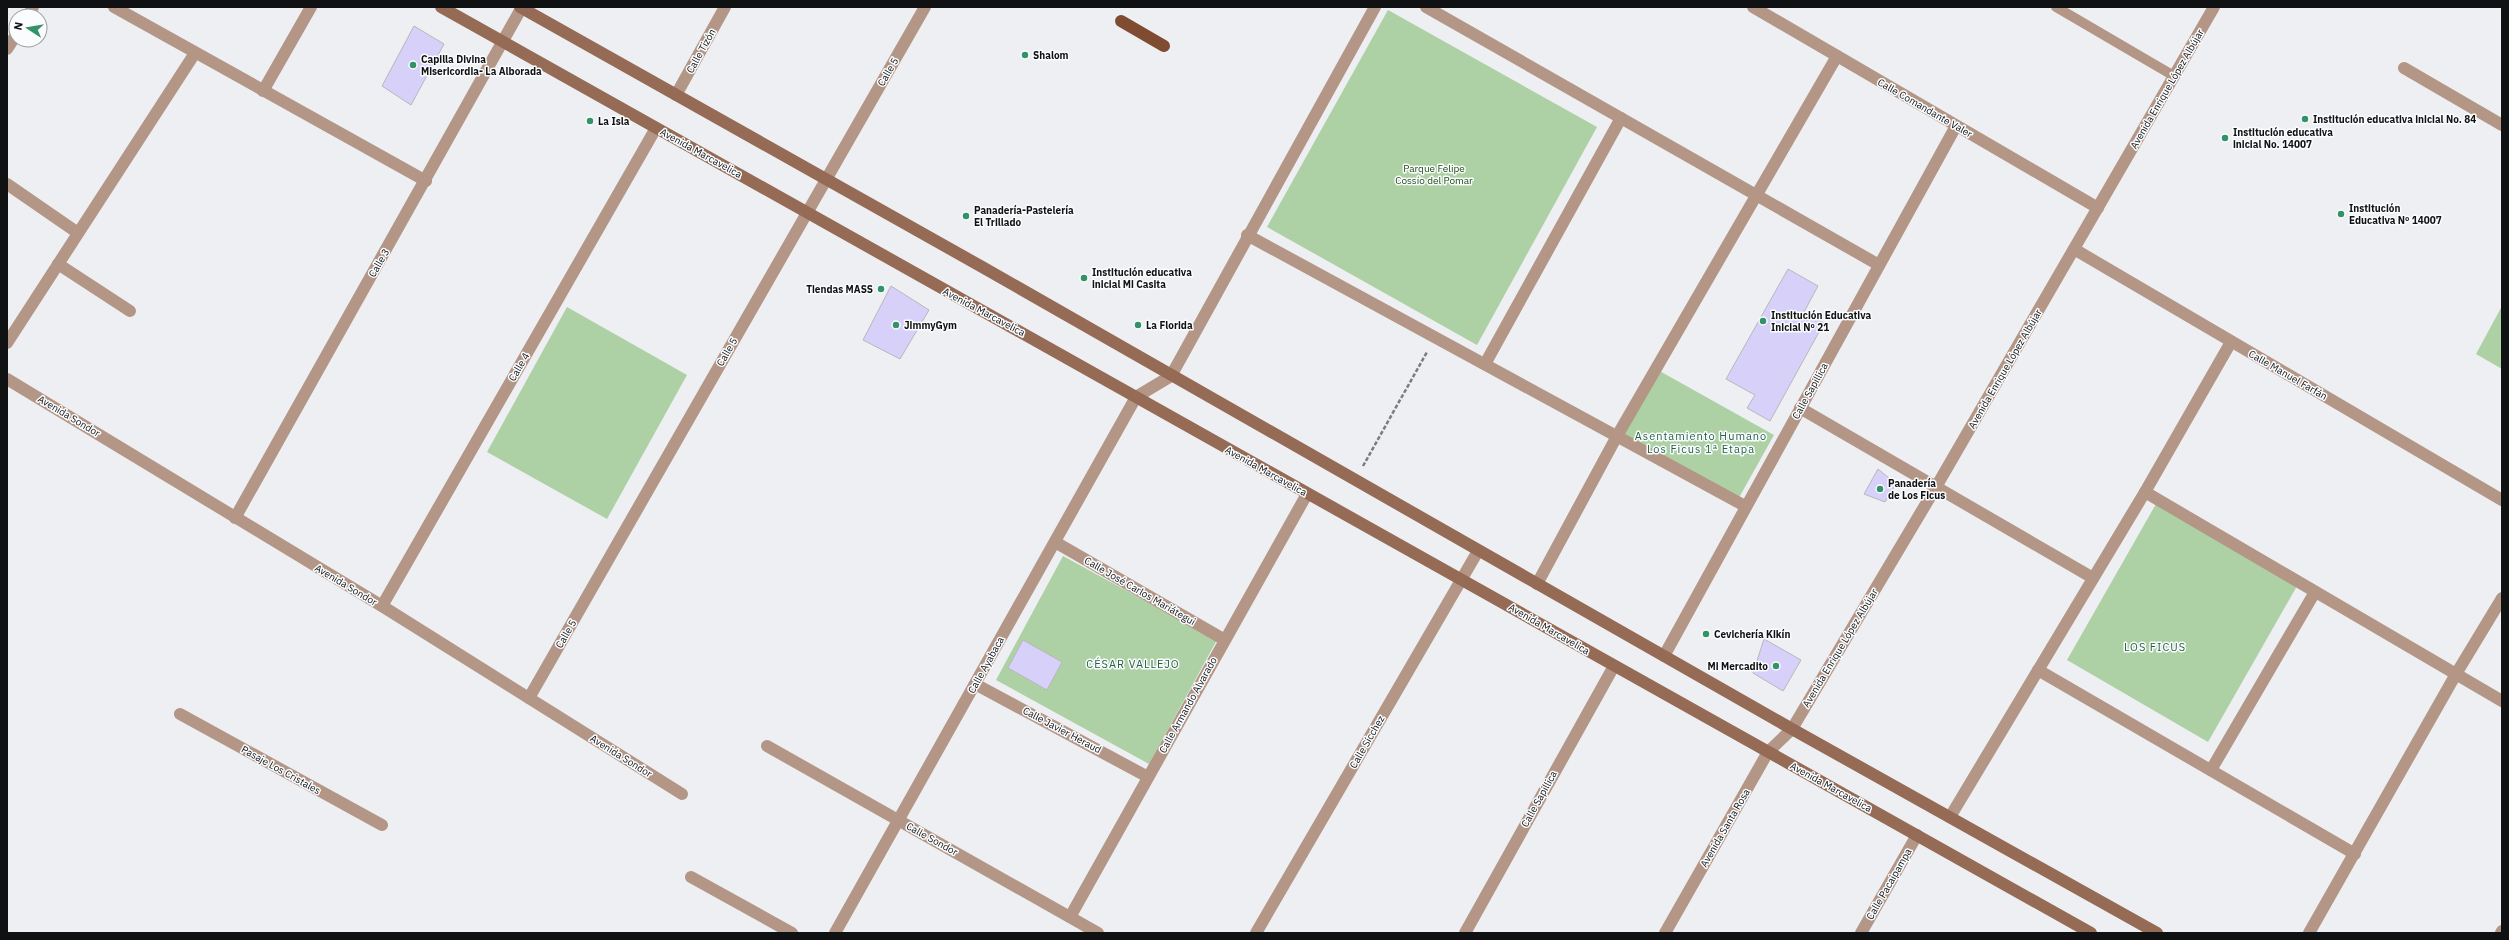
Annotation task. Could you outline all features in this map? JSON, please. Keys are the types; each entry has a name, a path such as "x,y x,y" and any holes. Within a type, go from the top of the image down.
{"main road":[{"path":"1121,21 1164,46"}],"street":[{"path":"114,7 426,181"},
{"path":"263,91 311,7"},
{"name":"Avenida Marcavelica","path":"441,7 2091,933"},
{"path":"521,7 1792,729 2157,933"},
{"name":"Calle 3","path":"235,518 504,42 521,7"},
{"name":"Calle Tizón","path":"676,96 725,7"},
{"name":"Calle 5","path":"529,698 925,7"},
{"path":"1136,397 1171,376 1247,235 1375,7"},
{"path":"1426,7 1620,118 1758,194 1880,265"},
{"name":"Calle Comandante Valer","path":"1752,7 2098,208"},
{"name":"Avenida Enrique López Albújar","path":"1792,729 1936,487 2214,7"},
{"path":"7,343 195,53"},
{"path":"1537,584 1617,436 1837,56"},
{"path":"2404,68 2502,125"},
{"path":"1485,364 1620,118"},
{"name":"Calle Sapillica","path":"1664,656 1745,506 1956,126"},
{"name":"Calle 4","path":"382,606 656,128"},
{"path":"7,184 78,233"},
{"path":"1247,235 1745,506"},
{"name":"Calle Manuel Farfán","path":"2074,249 2502,500"},
{"path":"58,264 130,311"},
{"path":"1950,817 2145,492 2231,342"},
{"name":"Avenida Sondor","path":"7,379 382,606 682,794"},
{"name":"Calle Ayabaca","path":"835,933 1136,397"},
{"path":"1800,408 2093,578"},
{"path":"2145,492 2502,701"},
{"name":"Calle Armando Alvarado","path":"1070,917 1307,494"},
{"name":"Calle José Carlos Mariátegui","path":"1055,542 1225,640"},
{"name":"Calle Sícchez","path":"1256,933 1462,580 1478,550"},
{"path":"2211,770 2316,592"},
{"path":"2309,933 2456,674 2502,598"},
{"name":"Calle Sapillica","path":"1465,933 1614,666"},
{"path":"2038,670 2355,854"},
{"name":"Calle Javier Heraud","path":"975,684 1148,777"},
{"name":"Pasaje Los Cristales","path":"180,714 382,825"},
{"name":"Avenida Santa Rosa","path":"1665,933 1768,752 1792,729"},
{"name":"Calle Sondor","path":"767,746 1098,933"},
{"name":"Calle Pacaipampa","path":"1861,933 1917,835"},
{"path":"691,877 792,933"}],"lane":[{"path":"2056,7 2174,76"}],"path":[{"path":"1355,480 1435,337"}],"green space":[{"name":"Parque Felipe Cossío del Pomar","path":"1388,10 1597,127 1477,345 1267,227"},
{"path":"2502,306 2502,369 2476,354"},
{"path":"567,307 687,375 607,519 487,452"},
{"path":"1656,369 1774,435 1736,503 1621,434"},
{"path":"2156,504 2297,586 2208,742 2067,660"},
{"path":"1063,556 1217,640 1149,764 996,680"}],"building":[{"name":"Capilla Divina Misericordia- La Alborada","path":"414,26 444,44 411,105 382,86"},
{"path":"1788,269 1818,286 1804,312 1824,323 1770,421 1747,408 1755,395 1726,379"},
{"name":"JimmyGym","path":"891,286 929,310 900,359 863,340"},
{"name":"Panadería de Los Ficus","path":"1878,469 1896,484 1885,502 1864,494"},
{"name":"Mi Mercadito","path":"1764,639 1801,660 1783,691 1753,673"},
{"path":"1023,640 1062,662 1047,690 1008,668"}],"place":[{"name":"Shalom","path":"1025,55"},
{"name":"Capilla Divina Misericordia- La Alborada","path":"413,65"},
{"name":"Institución educativa inicial No. 84","path":"2305,119"},
{"name":"La Isla","path":"590,121"},
{"name":"Institución educativa inicial No. 14007","path":"2225,138"},
{"name":"Institución Educativa Nº 14007","path":"2341,214"},
{"name":"Panadería-Pastelería El Trillado","path":"966,216"},
{"name":"Institución educativa inicial Mi Casita","path":"1084,278"},
{"name":"Tiendas MASS","path":"881,289"},
{"name":"Institución Educativa Inicial Nº 21","path":"1763,321"},
{"name":"JimmyGym","path":"896,325"},
{"name":"La Florida","path":"1138,325"},
{"name":"Panadería de Los Ficus","path":"1880,489"},
{"name":"Cevichería Kikín","path":"1706,634"},
{"name":"Mi Mercadito","path":"1776,666"}],"district":[{"name":"Asentamiento Humano Los Ficus 1ª Etapa","path":"1701,442"},
{"name":"LOS FICUS","path":"2155,647"},
{"name":"CÉSAR VALLEJO","path":"1133,664"}]}
